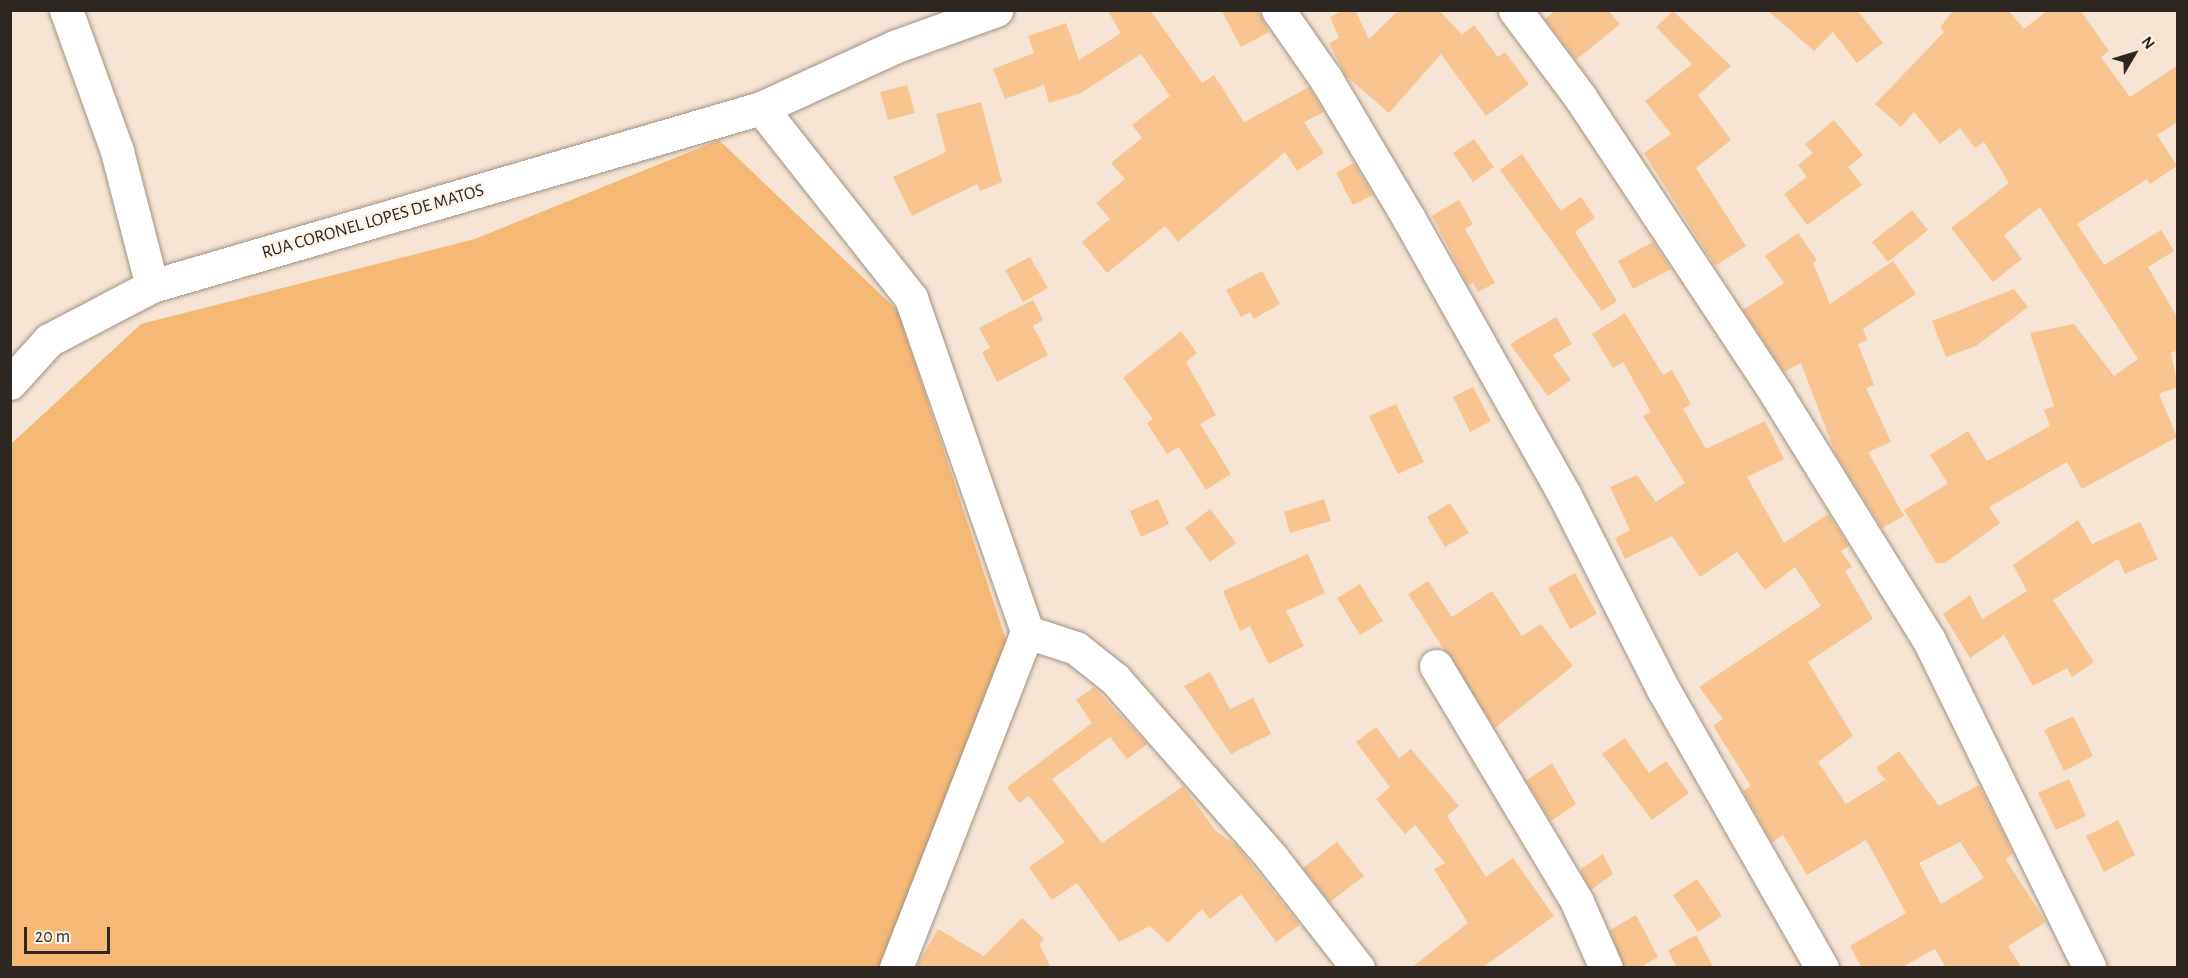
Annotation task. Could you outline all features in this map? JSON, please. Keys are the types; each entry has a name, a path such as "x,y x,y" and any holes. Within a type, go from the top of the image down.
{"street":[{"path":"66,10 117,151 152,286"},
{"name":"RUA CORONEL LOPES DE MATOS","path":"10,383 49,340 152,286 761,108 894,47 996,10"},
{"path":"1278,10 1326,79 1420,239 1564,494 1663,689 1822,968"},
{"path":"1515,10 1580,96 1777,395 1929,640 2090,968"},
{"path":"761,108 911,298 1027,632 896,968"},
{"path":"1027,632 1076,648 1115,679 1272,858 1358,968"},
{"path":"1436,666 1577,902 1606,968"}],"shaded area":[{"path":"719,140 898,311 1006,640 988,707 883,967 11,968 11,444 141,324 475,239"}],"building":[{"path":"1107,10 1150,10 1202,83 1214,75 1244,122 1309,87 1324,112 1304,122 1324,153 1297,171 1285,152 1178,242 1165,226 1107,273 1082,242 1110,219 1096,203 1125,179 1111,163 1142,138 1132,125 1170,96 1141,54 1081,93 1049,103 1044,85 1005,99 993,69 1034,53 1028,36 1066,23 1079,60 1121,33"},
{"path":"1221,10 1258,10 1269,32 1241,47"},
{"path":"1343,10 1355,10 1369,39 1399,10 1439,10 1462,35 1474,25 1498,57 1505,52 1529,84 1486,116 1441,54 1389,113 1345,75 1329,43 1339,38 1330,17"},
{"path":"1556,10 1608,10 1620,24 1576,60 1545,19"},
{"path":"1767,10 1857,10 1883,43 1857,63 1833,32 1814,51"},
{"path":"1954,10 2008,10 2024,29 2048,10 2080,10 2109,51 2101,57 2130,97 2178,65 2178,122 2157,135 2177,166 2150,184 2147,179 2077,224 2104,265 2161,230 2174,251 2148,267 2178,319 2178,350 2171,353 2178,387 2159,394 2177,437 2082,489 2067,462 1989,507 2000,523 1945,563 1936,563 1904,510 1948,484 1930,455 1968,431 1987,461 2050,426 2044,410 2054,406 2030,333 2074,324 2114,376 2138,359 2040,207 2004,235 2022,259 1993,282 1951,228 2009,183 1984,142 1975,148 1960,128 1940,144 1914,112 1901,127 1875,104 1944,32 1940,27"},
{"path":"1673,11 1731,66 1698,95 1731,140 1696,168 1746,246 1715,266 1644,153 1671,134 1645,101 1692,64 1656,27"},
{"path":"907,85 915,113 888,120 880,92"},
{"path":"981,102 1002,182 980,191 977,184 912,216 893,177 946,152 936,114"},
{"path":"1834,120 1863,155 1848,167 1862,185 1807,225 1784,194 1807,177 1798,165 1813,153 1805,144"},
{"path":"1474,139 1494,167 1473,182 1453,153"},
{"path":"1522,154 1561,211 1581,197 1595,218 1575,232 1617,301 1602,311 1500,170"},
{"path":"1354,163 1373,195 1353,205 1336,173"},
{"path":"1459,200 1473,224 1465,229 1495,283 1478,292 1473,283 1468,285 1432,216"},
{"path":"1912,210 1928,230 1888,262 1872,242"},
{"path":"1798,233 1817,260 1813,263 1830,304 1893,261 1916,294 1863,329 1867,340 1858,344 1874,385 1866,388 1891,442 1868,452 1904,516 1882,528 1835,453 1801,363 1784,372 1743,310 1784,283 1765,256"},
{"path":"1653,242 1671,269 1633,289 1618,261"},
{"path":"1030,257 1048,288 1023,302 1005,270"},
{"path":"1262,271 1280,304 1254,319 1250,312 1241,317 1226,290"},
{"path":"2014,289 2028,307 1976,346 1946,357 1932,321"},
{"path":"1033,300 1043,320 1033,326 1048,355 997,382 982,352 990,348 979,328"},
{"path":"1625,313 1663,375 1672,370 1691,404 1683,409 1706,449 1765,421 1784,459 1747,477 1784,543 1828,514 1849,546 1841,551 1852,567 1845,571 1873,619 1808,662 1853,736 1818,762 1846,804 1885,780 1876,768 1899,751 1939,806 1979,785 2013,853 2006,860 2046,922 2008,946 2022,968 1946,968 1935,949 1900,968 1862,968 1850,946 1906,913 1866,840 1807,875 1783,835 1772,842 1743,791 1751,786 1713,726 1723,719 1699,687 1821,606 1795,567 1765,590 1737,552 1700,577 1672,536 1625,559 1615,538 1630,530 1610,487 1637,475 1656,502 1685,483 1643,416 1651,412 1623,362 1613,368 1592,334","holes":["1960,842 1984,878 1941,904 1919,863"]},
{"path":"1556,317 1572,344 1553,355 1571,380 1548,396 1510,344"},
{"path":"1181,331 1197,353 1186,362 1216,415 1200,424 1231,474 1206,490 1179,447 1167,454 1147,423 1153,419 1123,378"},
{"path":"1473,387 1491,421 1470,432 1453,397"},
{"path":"1396,404 1424,462 1398,474 1369,416"},
{"path":"1158,499 1169,524 1141,537 1130,511"},
{"path":"1324,499 1331,521 1290,533 1284,512"},
{"path":"1450,503 1469,533 1445,547 1427,517"},
{"path":"1210,509 1236,543 1210,562 1185,528"},
{"path":"2078,520 2092,544 2140,522 2158,559 2125,574 2118,559 2053,600 2094,662 2072,677 2067,668 2033,686 2004,635 1970,658 1943,614 1970,595 1982,619 2027,591 2013,565"},
{"path":"1308,554 1325,593 1286,611 1304,646 1269,664 1250,626 1240,631 1223,591"},
{"path":"1575,573 1597,614 1570,629 1548,588"},
{"path":"1428,581 1452,617 1492,591 1522,636 1541,624 1573,666 1495,728 1408,594"},
{"path":"1360,584 1383,621 1360,635 1337,598"},
{"path":"1210,672 1230,709 1253,698 1271,734 1231,754 1184,686"},
{"path":"1094,687 1147,744 1127,759 1110,737 1052,779 1102,843 1183,786 1216,831 1237,846 1300,925 1276,942 1241,894 1210,919 1202,909 1168,943 1150,926 1119,942 1077,883 1052,900 1029,867 1065,842 1029,796 1043,786 1019,803 1007,787 1092,723 1076,700"},
{"path":"2073,716 2093,756 2064,771 2044,730"},
{"path":"1376,727 1399,758 1411,749 1459,806 1447,816 1486,877 1513,858 1554,916 1482,968 1411,968 1468,923 1434,869 1445,863 1415,825 1405,834 1376,799 1390,787 1356,742"},
{"path":"1625,738 1649,773 1666,761 1689,793 1652,820 1602,754"},
{"path":"1552,763 1576,804 1551,821 1526,781"},
{"path":"2069,779 2086,816 2056,830 2038,793"},
{"path":"2118,820 2135,855 2104,872 2086,836"},
{"path":"1337,842 1364,876 1330,902 1303,868"},
{"path":"1603,854 1613,874 1591,890 1580,870"},
{"path":"1697,879 1722,916 1698,932 1673,895"},
{"path":"1636,915 1658,957 1639,968 1624,968 1610,930"},
{"path":"1022,918 1044,939 1039,944 1051,968 916,968 938,929 984,956"},
{"path":"1696,935 1714,968 1677,968 1668,950"}]}
